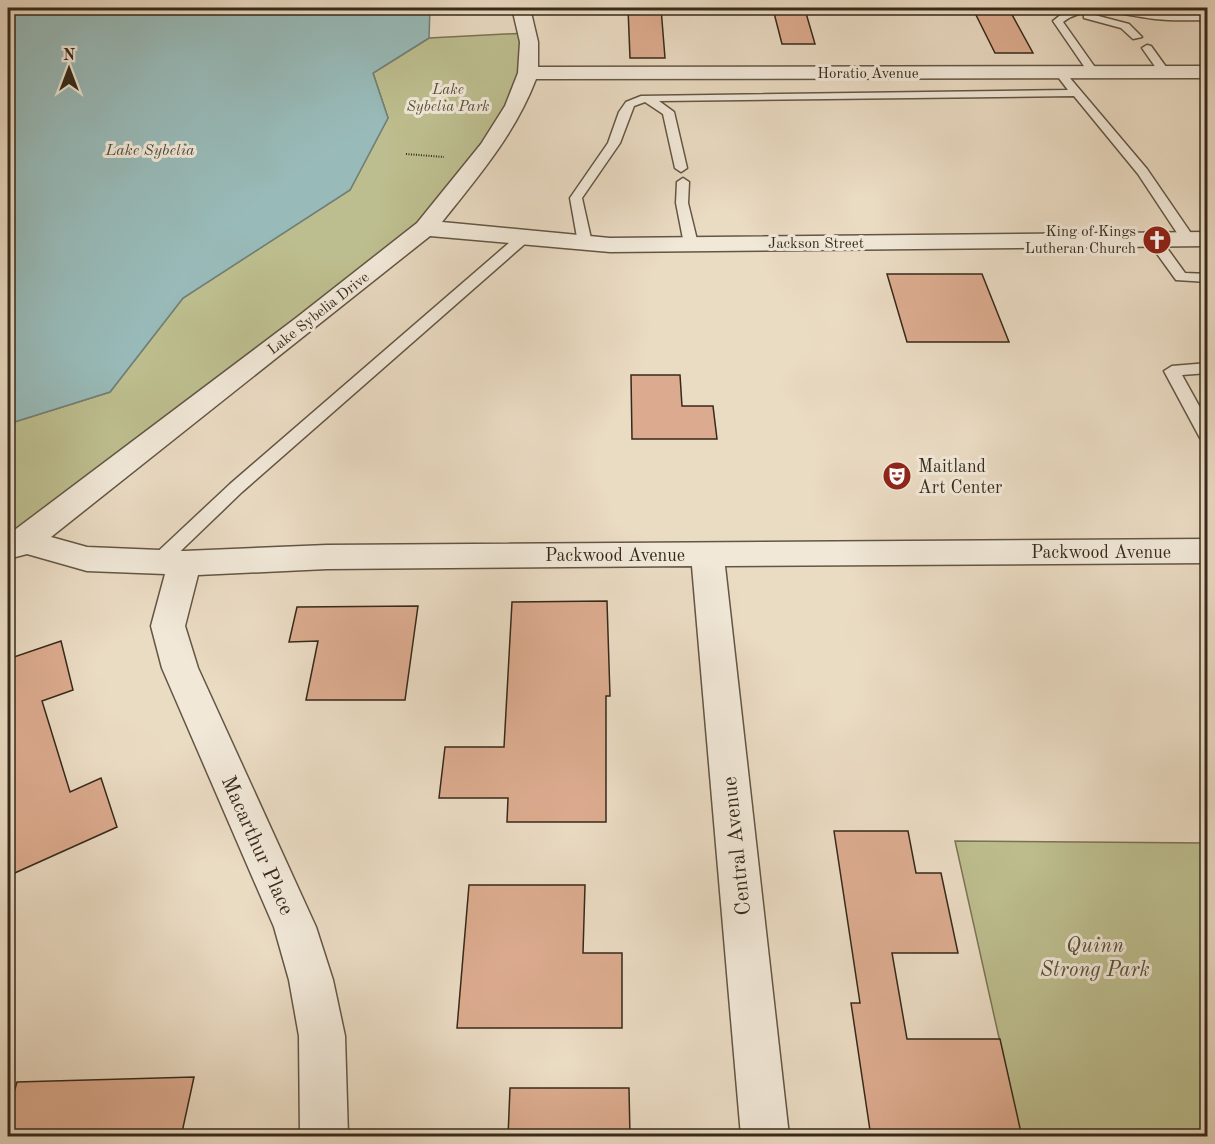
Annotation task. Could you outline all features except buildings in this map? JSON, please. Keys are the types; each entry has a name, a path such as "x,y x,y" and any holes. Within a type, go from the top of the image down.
{"street":[{"name":"Lake Sybelia Drive","path":"16,545 305,324 425,228 490,147 515,106 528,73 529,42 521,8"},
{"name":"Horatio Avenue","path":"528,73 1165,73 1205,75"},
{"name":"Jackson Street","path":"425,228 522,239 585,243 1198,239"},
{"name":"Packwood Avenue","path":"16,545 87,559 171,562 327,557 1208,551"},
{"name":"Central Avenue","path":"707,555 765,1137"},
{"name":"Macarthur Place","path":"171,562 168,626 180,668 295,927 311,980 322,1036 324,1137"}],"lane":[{"path":"1094,73 1058,21 1062,16 1086,10 1121,10 1177,18 1208,17"},
{"path":"1071,13 1125,26 1137,37"},
{"path":"1147,48 1165,73"},
{"path":"1060,73 1198,239"},
{"path":"585,243 576,198 614,143 630,104 645,98 1077,93"},
{"path":"645,98 669,112 681,168"},
{"path":"683,182 682,203 692,244"},
{"path":"171,562 236,488 522,239"},
{"path":"1154,240 1180,277 1208,278"},
{"path":"1208,368 1172,371 1208,438"}],"green space":[{"name":"Lake Sybelia Park","path":"527,33 528,73 425,228 24,541 8,548 8,424 110,392 183,298 350,190 388,118 373,73 429,38"},
{"name":"Quinn Strong Park","path":"955,841 1207,843 1207,1136 1021,1136"}],"water":[{"name":"Lake Sybelia","path":"8,8 430,8 429,38 373,73 388,118 350,190 183,298 110,392 8,424"}],"place":[{"name":"King of Kings Lutheran Church","path":"1157,240"},
{"name":"Maitland Art Center","path":"897,476"}]}
